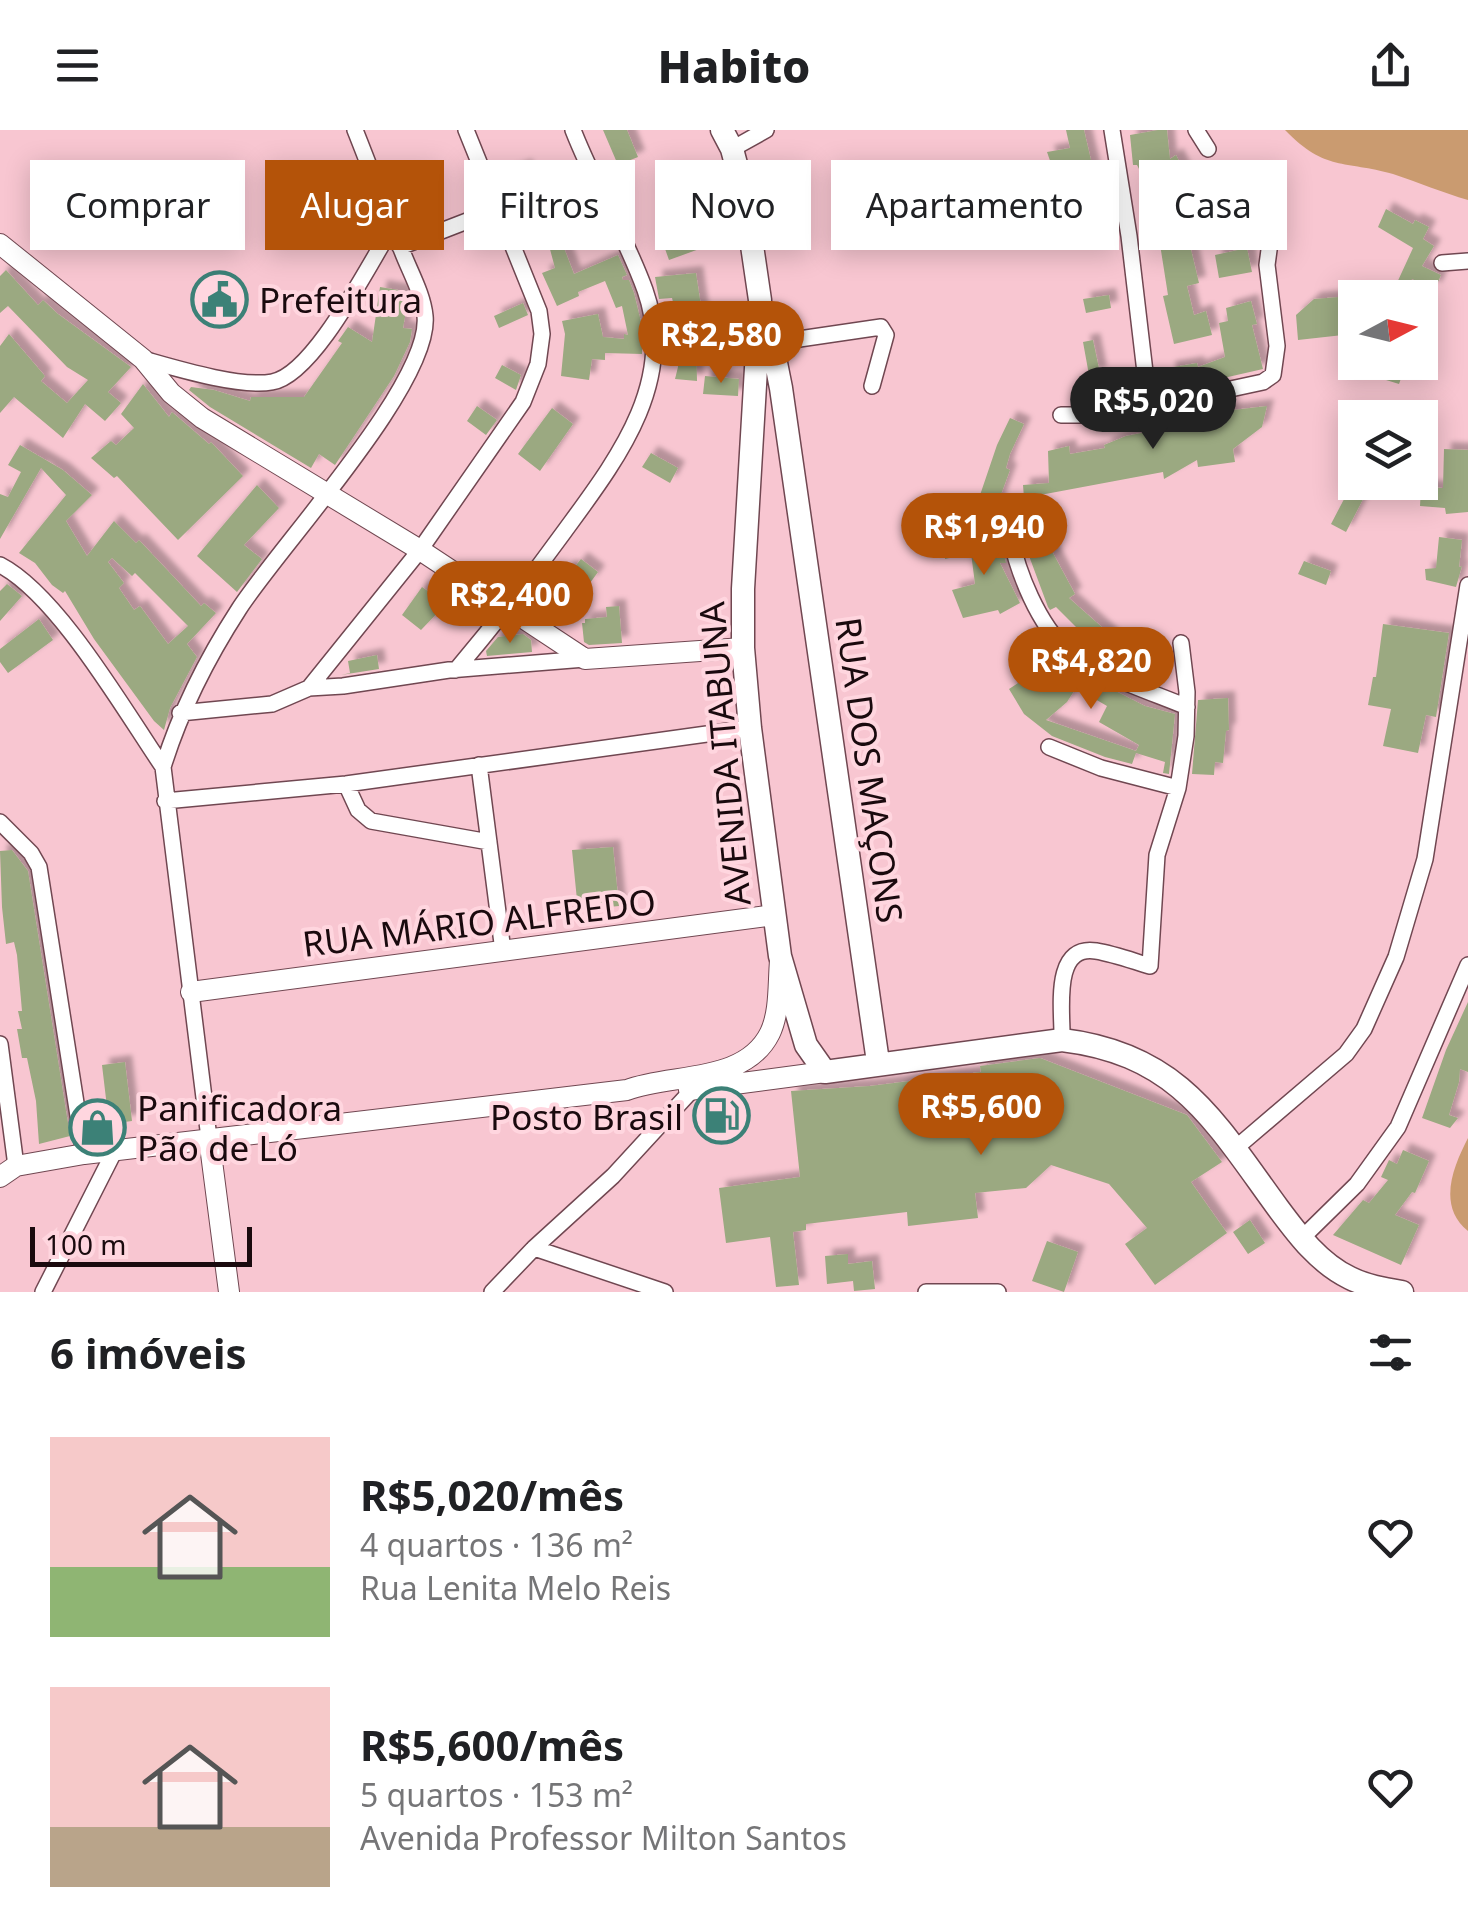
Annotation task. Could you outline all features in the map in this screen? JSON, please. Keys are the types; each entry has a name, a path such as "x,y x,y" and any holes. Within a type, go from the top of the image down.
{"main road":[{"name":"AVENIDA ITABUNA","path":"727,140 747,210 760,312 743,589 750,728 780,956 806,1045 825,1072"},
{"name":"RUA DOS MAÇONS","path":"760,312 772,344 786,428 878,1062"},
{"path":"752,428 786,428"},
{"path":"825,1072 1062,1040 1118,1051 1166,1074 1236,1147 1301,1240 1349,1278 1402,1292"}],"street":[{"path":"355,130 367,160"},
{"path":"466,130 478,160"},
{"path":"456,670 509,608 621,454 642,408 652,367 646,292 573,130"},
{"path":"727,140 766,130"},
{"path":"1112,130 1149,406"},
{"path":"1196,130 1208,149"},
{"path":"0,244 143,360 171,393 202,418 420,550 585,659"},
{"path":"143,360 264,383 285,379 309,360 377,250"},
{"path":"229,1292 163,767 180,713 209,654 328,495 413,366 425,336 422,300 401,250"},
{"path":"309,688 420,550 523,402 538,364 542,334 539,311 514,250"},
{"path":"1060,415 1110,415 1263,382 1273,375 1277,361 1270,250"},
{"path":"1442,263 1468,261"},
{"path":"772,344 881,327 886,335 872,386"},
{"path":"1010,534 1017,567 1031,596 1070,654 1187,707"},
{"path":"0,565 46,601 163,767"},
{"path":"1236,1147 1346,1054 1364,1029 1396,956 1425,859 1468,585"},
{"path":"1062,1040 1063,980 1071,958 1092,950 1150,966 1156,855 1178,788 1187,707 1181,643"},
{"path":"180,713 272,704 309,688 456,670 743,648"},
{"path":"165,800 346,784 750,728"},
{"path":"1049,746 1100,768 1178,788"},
{"path":"479,765 503,951"},
{"path":"346,784 358,810 371,822 489,842"},
{"path":"0,822 31,852 39,867 84,1154"},
{"name":"RUA MÁRIO ALFREDO","path":"191,992 774,914"},
{"name":"AVENIDA ITABUNA","path":"8,1171 84,1154 627,1090 660,1080 701,1075 748,1059 760,1048 771,1030 780,956"},
{"path":"1301,1240 1357,1184 1398,1126 1468,965"},
{"path":"0,1044 8,1171"},
{"name":"AVENIDA ITABUNA","path":"627,1090 659,1094 825,1072"},
{"path":"492,1292 613,1176 693,1089"},
{"path":"44,1292 115,1150"},
{"path":"534,1248 665,1292"},
{"path":"926,1292 998,1292"}],"shaded area":[{"path":"1285,130 1468,130 1468,200 1393,174 1324,159"},
{"path":"1468,1138 1468,1231 1458,1221 1450,1198 1453,1174"}],"building":[{"path":"603,130 627,130 638,157 616,160"},
{"path":"1066,130 1084,130 1091,160 1050,160 1047,152 1070,148"},
{"path":"1167,130 1170,159 1176,155 1179,160 1139,160 1139,169 1133,165 1130,135"},
{"path":"1386,209 1413,224 1415,220 1429,227 1423,239 1434,246 1422,266 1441,275 1438,282 1398,280 1413,248 1378,227"},
{"path":"550,250 565,250 574,274 618,255 627,275 623,280 629,280 642,326 642,354 605,353 605,360 592,359 589,380 561,376 565,334 562,321 598,314 603,337 624,339 624,334 628,335 622,306 616,308 605,281 557,306 542,273 555,268"},
{"path":"665,250 696,250 669,260"},
{"path":"1161,250 1191,250 1199,283 1187,286 1194,315 1206,311 1212,335 1174,344 1163,296 1168,295"},
{"path":"1247,250 1252,272 1219,278 1215,255"},
{"path":"6,270 38,305 43,300 131,367 108,392 121,403 105,421 85,404 63,438 14,397 0,413 0,346 9,334 45,376 41,381 67,403 88,380 67,367 8,306 0,313 0,276"},
{"path":"696,273 704,326 732,329 731,340 696,337 697,381 675,379 676,315 672,298 659,299 655,277"},
{"path":"380,287 404,291 407,306 403,328 412,329 410,342 394,376 335,465 319,454 311,468 210,407 189,390 214,390 250,401 251,397 304,397 342,343 338,341 348,327 372,342"},
{"path":"1109,295 1111,308 1086,313 1083,299"},
{"path":"1338,297 1338,336 1298,340 1296,315 1314,299"},
{"path":"1251,301 1257,324 1252,325 1263,369 1171,390 1168,368 1197,363 1198,367 1225,357 1219,323 1228,321 1226,308"},
{"path":"523,303 528,315 499,328 494,316"},
{"path":"1093,340 1100,373 1089,375 1083,342"},
{"path":"502,365 521,375 516,390 495,378"},
{"path":"705,376 739,379 738,396 703,394"},
{"path":"143,384 169,417 172,412 211,442 243,476 178,540 117,476 114,478 91,458 111,441 116,445 134,428 121,414"},
{"path":"477,406 497,420 486,435 467,421"},
{"path":"1267,406 1262,427 1233,449 1235,462 1198,467 1197,460 1164,479 1163,472 1024,498 1023,485 1049,483 1048,451 1069,446 1070,454 1105,448 1104,445 1126,436 1192,423 1191,415"},
{"path":"552,408 573,424 540,471 518,454"},
{"path":"1010,418 1024,424 1010,454 1006,468 1010,470 996,508 978,501"},
{"path":"20,445 63,470 92,495 66,521 87,556 114,521 136,543 139,540 201,606 204,603 216,613 187,644 197,657 170,708 164,730 94,639 65,591 52,585 35,563 19,553 66,495 41,468 0,539 0,494 8,497 21,472 8,465","holes":["112,558 132,576 135,573 188,626 168,644 140,606 134,610 119,588 124,583 108,562"]},
{"path":"1444,449 1468,450 1468,512 1446,514 1445,508 1420,506 1420,500 1438,500 1438,488 1443,488"},
{"path":"651,453 678,468 670,483 642,467"},
{"path":"257,485 279,508 244,545 262,559 237,592 197,556"},
{"path":"1344,500 1363,500 1346,532 1331,524"},
{"path":"1040,529 1075,594 1069,598 1112,636 1105,646 1131,659 1125,670 1083,648 1089,640 1056,607 1048,607 1022,537"},
{"path":"999,535 1006,563 1000,563 1020,603 1000,614 998,610 963,618 952,590 975,584 971,553 945,559 946,542 984,542 983,536"},
{"path":"1439,537 1462,540 1459,567 1462,566 1456,587 1426,580 1425,569 1436,568"},
{"path":"581,559 598,572 590,583 584,577 573,593 557,581"},
{"path":"1304,561 1331,571 1326,585 1298,574"},
{"path":"7,584 22,596 0,621 0,591"},
{"path":"422,587 446,604 421,630 402,615"},
{"path":"619,606 622,643 584,642 585,619 607,617 606,607"},
{"path":"39,619 53,640 8,673 0,662 0,649"},
{"path":"1383,624 1449,633 1436,717 1426,715 1418,753 1383,746 1391,709 1368,705"},
{"path":"1037,631 1047,645 1043,647 1072,669 1145,706 1175,714 1169,774 1163,773 1165,762 1136,753 1132,764 1052,736 1024,714 1009,689 1030,675 1028,672 1040,661 1021,633 1029,637","holes":["1076,688 1107,706 1099,722 1139,745 1136,751 1046,720 1067,702"]},
{"path":"523,634 531,640 532,652 487,656 486,651 498,637"},
{"path":"377,655 379,669 341,675 350,673 348,661"},
{"path":"1228,698 1229,730 1223,763 1215,762 1214,775 1192,774 1198,700"},
{"path":"613,847 619,906 578,910 572,850"},
{"path":"12,850 28,871 70,1136 39,1144 36,1101 17,1029 22,1029 18,1011 22,1011 17,955 14,942 6,944 2,907 0,851"},
{"path":"1468,1002 1468,1072 1460,1069 1449,1115 1458,1118 1450,1128 1422,1118"},
{"path":"1040,1058 1187,1115 1222,1162 1191,1182 1227,1233 1155,1285 1125,1244 1147,1228 1109,1184 1051,1165 1026,1188 975,1193 978,1218 908,1226 907,1212 806,1224 806,1230 793,1232 799,1285 776,1287 770,1237 726,1243 719,1188 800,1177 791,1091 981,1072 980,1066"},
{"path":"125,1062 132,1121 109,1124 102,1065"},
{"path":"1403,1150 1429,1161 1415,1193 1395,1215 1419,1225 1401,1265 1333,1235 1363,1200 1369,1203 1388,1180 1381,1177 1389,1160 1397,1164"},
{"path":"1250,1220 1265,1243 1248,1254 1233,1232"},
{"path":"1047,1241 1078,1252 1064,1292 1032,1281"},
{"path":"848,1254 848,1264 872,1261 875,1289 854,1291 853,1281 827,1284 825,1256"}],"place":[{"name":"Prefeitura","path":"220,299"},
{"name":"Posto Brasil","path":"722,1116"},
{"name":"Panificadora Pão de Ló","path":"98,1127"}]}
